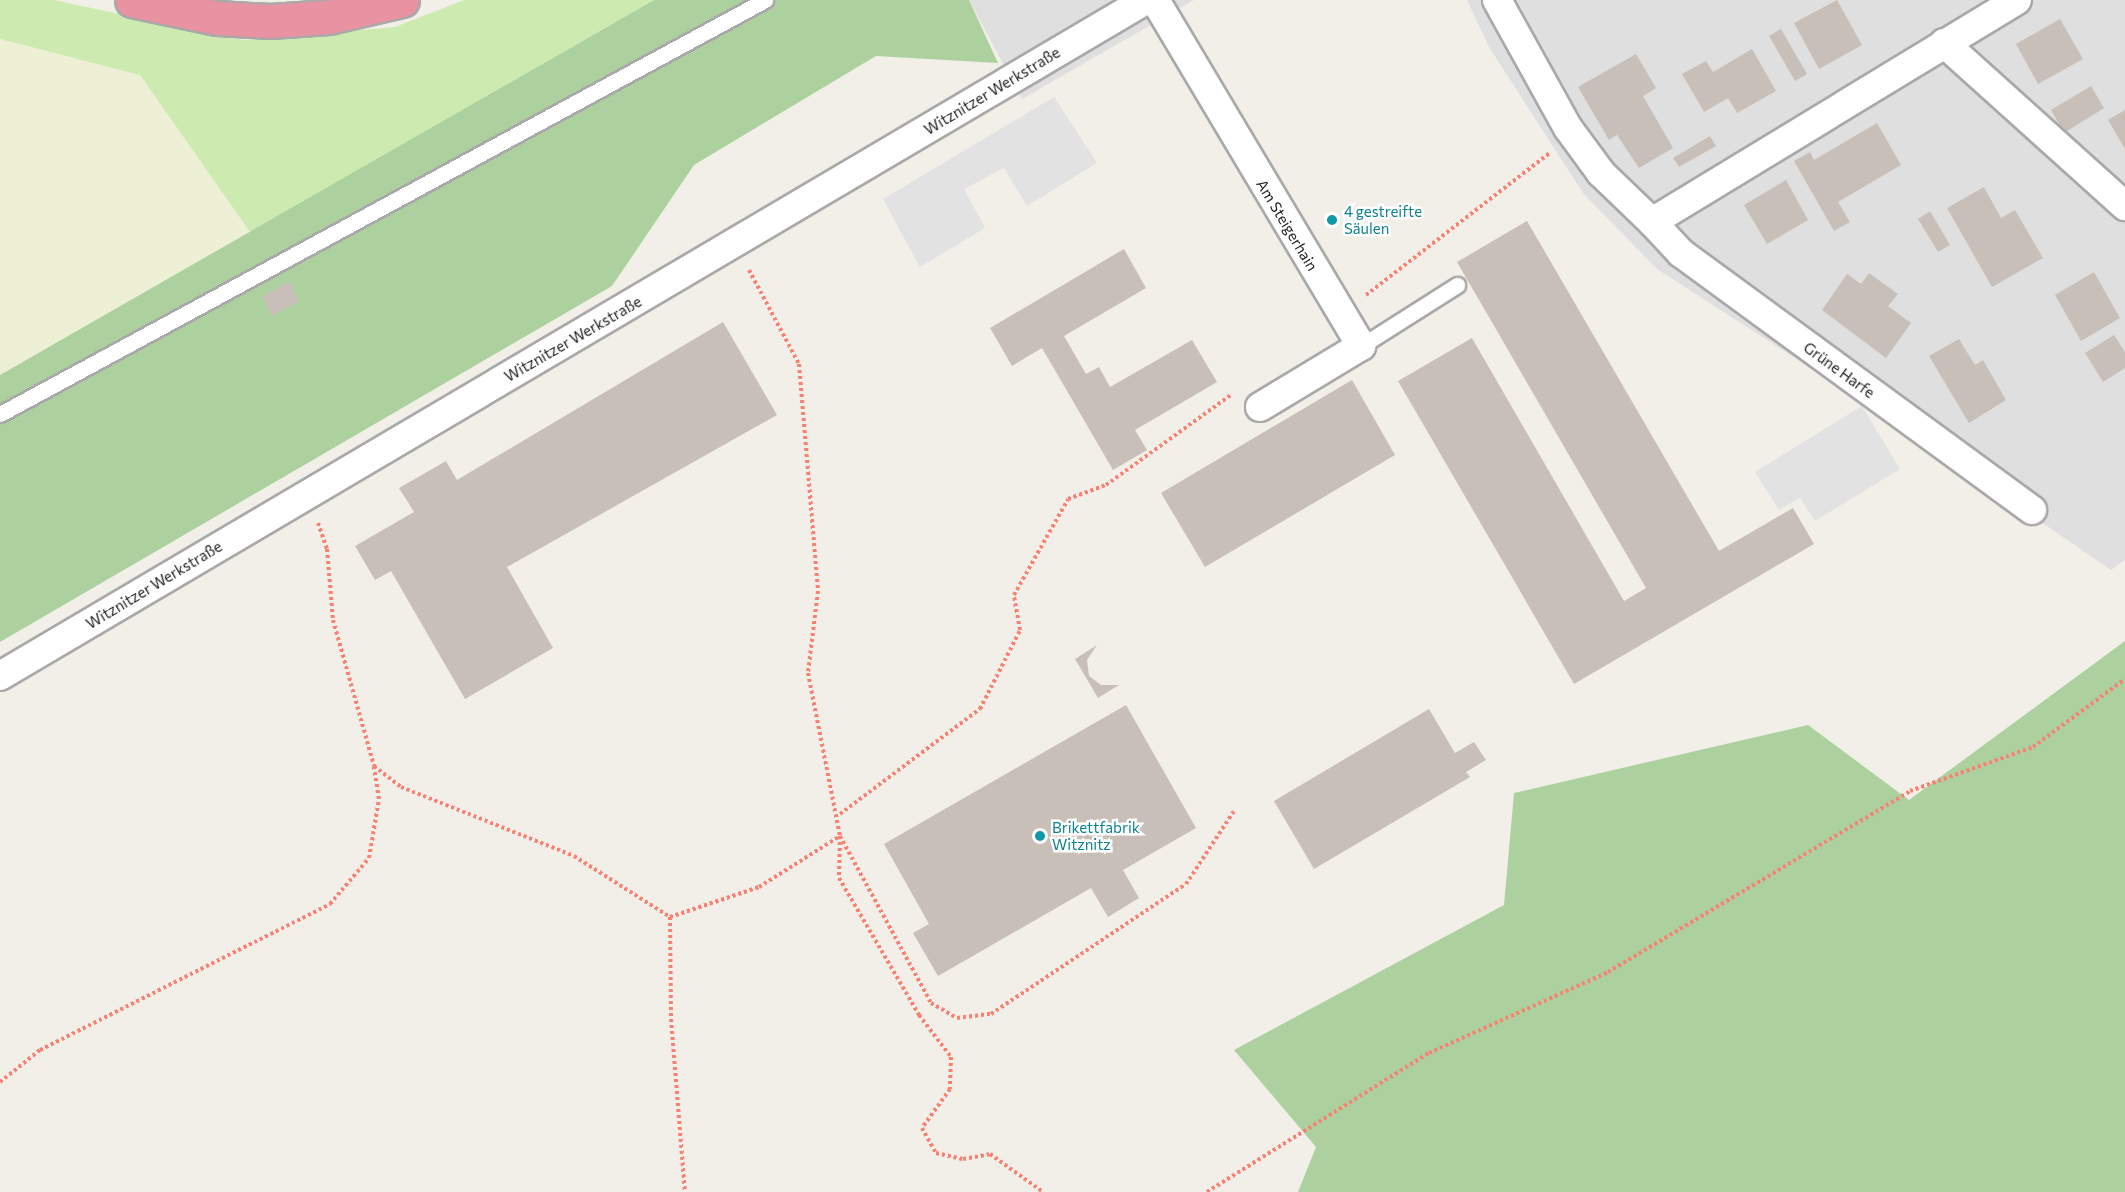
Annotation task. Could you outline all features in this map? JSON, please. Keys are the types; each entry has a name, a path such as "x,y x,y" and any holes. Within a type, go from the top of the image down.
{"highway":[{"path":"132,0 217,18 270,21 340,16 402,0"}],"street":[{"name":"Witznitzer Werkstraße","path":"0,676 736,244 1146,0"},
{"name":"Am Steigerhain","path":"1155,0 1361,346"},
{"name":"Grüne Harfe","path":"1497,0 1568,128 1601,173 1689,260 2032,510"},
{"path":"1652,222 2017,0"},
{"path":"1944,43 2125,206"},
{"path":"1260,407 1361,346"}],"lane":[{"path":"0,414 765,0"},
{"path":"1361,346 1457,285"}],"path":[{"path":"1341,314 1555,149"},
{"path":"736,244 800,363 818,591 808,674 824,767 840,814 839,878 919,1015 951,1057 950,1089 922,1128 936,1153 963,1159 990,1154 1043,1192"},
{"path":"840,814 980,709 1020,630 1014,595 1068,500 1106,485 1238,389"},
{"path":"0,1082 40,1050 330,904 369,858 379,799 374,766 336,631 327,549 308,494"},
{"path":"1207,1192 1429,1053 1608,972 1910,791 2033,747 2125,679"},
{"path":"374,766 401,787 574,856 670,917"},
{"path":"840,836 931,1003 957,1018 991,1014 1186,884 1234,811"},
{"path":"670,917 759,887 840,836"},
{"path":"670,917 672,1019 685,1192"}],"shaded area":[{"path":"969,0 1194,0 1022,99"},
{"path":"1467,0 2125,0 2125,560 2111,570 1919,438 1657,269 1583,193 1489,47"},
{"path":"1054,97 1097,163 1027,206 1004,168 964,189 985,228 920,267 883,199"},
{"path":"1862,406 1900,469 1815,521 1800,498 1779,510 1755,472"}],"green space":[{"path":"0,0 54,0 243,40 395,27 464,0 654,0 250,232 140,75 0,39"},
{"path":"654,0 969,0 998,63 876,56 694,165 612,286 0,642 0,375"},
{"path":"0,39 140,75 250,232 0,375"},
{"path":"2125,641 2125,1192 1298,1192 1316,1147 1234,1050 1504,905 1514,793 1808,725 1909,800"}],"building":[{"path":"1837,0 1862,45 1819,69 1794,23"},
{"path":"2060,19 2083,59 2038,84 2016,44"},
{"path":"1781,29 1807,74 1795,81 1769,36"},
{"path":"1752,49 1776,91 1737,113 1728,98 1704,112 1682,74 1706,61 1713,72"},
{"path":"1636,54 1656,88 1643,96 1673,148 1639,168 1617,135 1609,140 1578,87"},
{"path":"2091,86 2104,108 2064,133 2051,110"},
{"path":"2125,110 2125,149 2108,120"},
{"path":"1877,123 1901,165 1838,202 1850,222 1834,231 1794,161 1810,152 1814,160"},
{"path":"1710,136 1716,146 1679,167 1673,158"},
{"path":"1786,180 1808,220 1767,244 1744,205"},
{"path":"1984,187 2001,218 2015,210 2043,258 1992,287 1947,208"},
{"path":"1930,211 1950,245 1938,252 1918,219"},
{"path":"1527,221 1719,551 1793,508 1814,544 1574,684 1398,381 1472,338 1624,601 1646,588 1457,262"},
{"path":"1124,249 1146,288 1064,336 1086,374 1099,367 1110,387 1192,340 1217,382 1135,430 1147,450 1113,470 1042,348 1012,366 990,328"},
{"path":"2094,272 2120,318 2081,341 2055,295"},
{"path":"1869,273 1898,294 1888,306 1911,323 1886,358 1822,310 1847,274 1861,284"},
{"path":"289,281 299,301 272,316 262,297"},
{"path":"723,322 777,415 507,567 553,648 465,699 391,571 375,580 355,546 414,512 399,488 446,461 457,480"},
{"path":"2114,335 2125,352 2125,368 2103,382 2085,353"},
{"path":"1959,339 1975,365 1983,360 2006,400 1969,423 1929,356"},
{"path":"1352,380 1395,455 1205,567 1161,493"},
{"path":"1097,645 1087,660 1089,676 1101,685 1119,685 1098,698 1075,659"},
{"name":"Brikettfabrik Witznitz","path":"1126,705 1196,828 1123,870 1139,898 1108,917 1091,888 938,976 913,933 929,924 884,844"},
{"path":"1429,709 1455,753 1474,742 1486,760 1466,772 1470,777 1314,869 1274,801"}],"place":[{"name":"4 gestreifte Säulen","path":"1332,220"},
{"name":"Brikettfabrik Witznitz","path":"1040,836"}]}
